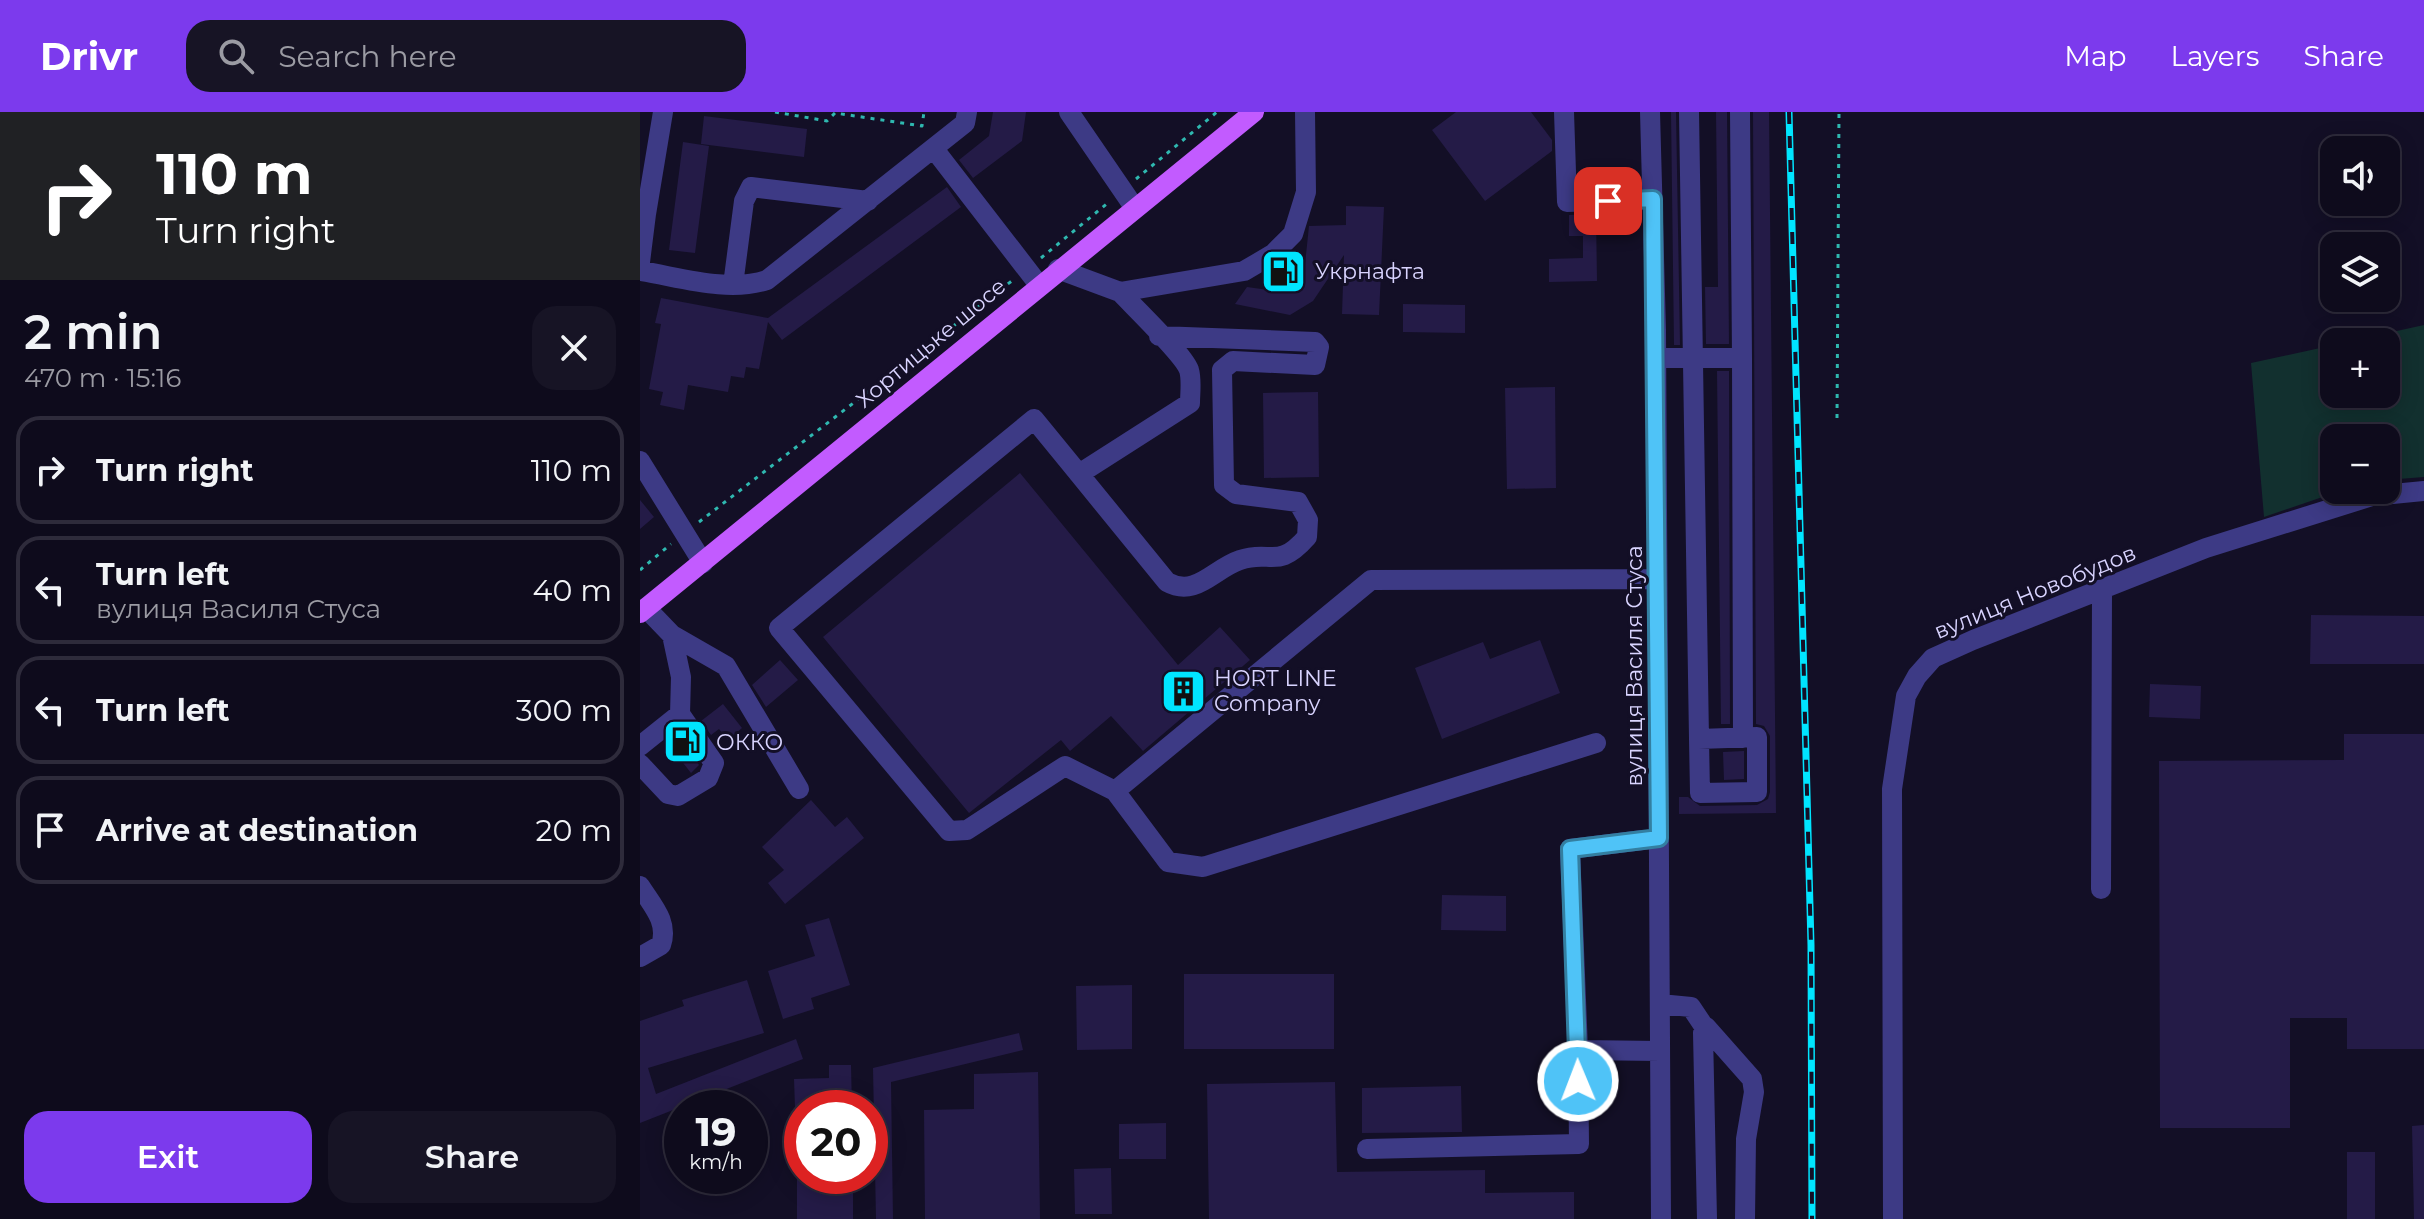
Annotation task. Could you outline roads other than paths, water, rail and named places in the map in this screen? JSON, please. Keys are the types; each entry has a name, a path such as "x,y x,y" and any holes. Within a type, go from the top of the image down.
{"main road":[{"name":"Хортицьке шосе","path":"643,611 703,563 1032,277 1058,269 1127,199 1254,112"}],"street":[{"path":"640,262 643,211 663,112"},
{"path":"640,271 733,285 751,285 767,280 965,123 967,112"},
{"path":"1069,112 1127,199"},
{"path":"1120,292 1244,271 1273,254 1293,234 1306,192 1305,112"},
{"path":"1564,112 1567,202 1653,199"},
{"name":"вулиця Василя Стуса","path":"1650,112 1656,358 1661,1219"},
{"path":"1689,112 1691,358 1700,793 1757,792 1757,737 1699,739"},
{"path":"1740,112 1743,738"},
{"path":"934,149 955,180 991,218 1032,277"},
{"path":"733,285 744,201 751,187 868,201"},
{"path":"1058,269 1120,292 1189,369 1190,403 1079,474"},
{"path":"1159,336 1318,345 1315,365 1233,361 1222,370 1224,485 1236,494 1298,502 1308,520 1307,537 1283,558 1241,559 1190,588 1178,588 1167,582 1034,419 779,628 949,831 967,830 1065,766 1115,791 1168,862 1203,867 1596,743"},
{"path":"1656,358 1742,358"},
{"path":"640,461 703,563"},
{"name":"вулиця Новобудов","path":"1893,1219 1892,789 1906,696 1933,658 2014,622 2102,592 2206,548 2372,496 2424,491"},
{"path":"1115,791 1371,580 1657,579"},
{"path":"2101,889 2102,592"},
{"path":"643,611 672,635 726,666 799,789"},
{"path":"640,764 668,794 687,793 708,778 714,763 680,714 681,677 672,635"},
{"path":"640,746 680,714"},
{"path":"1367,1149 1579,1144 1570,849 1659,838"},
{"path":"640,886 661,918 664,935 661,945 640,957"},
{"path":"1660,1004 1691,1007 1705,1028 1707,1219"},
{"path":"1705,1028 1710,1029 1752,1079 1754,1092 1746,1139 1745,1219"},
{"path":"1578,1050 1660,1051"}],"railway":[{"path":"1789,112 1811,945 1812,1219"}],"place":[{"name":"Укрнафта","path":"1284,271"},
{"name":"HORT LINE Company","path":"1183,691"},
{"name":"ОККО","path":"685,742"}]}
